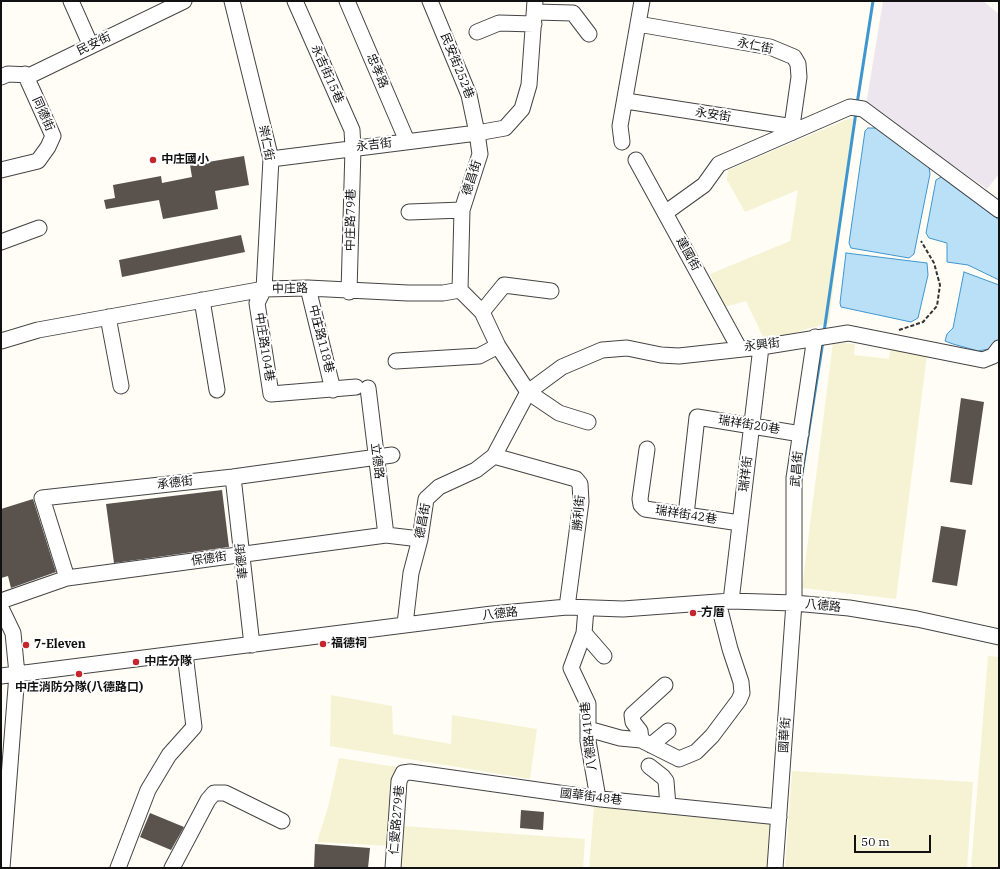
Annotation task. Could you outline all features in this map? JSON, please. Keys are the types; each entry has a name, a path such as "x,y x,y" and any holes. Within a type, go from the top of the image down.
{"street":[{"path":"71,1 91,46"},
{"name":"民安街","path":"1,77 8,74 31,74 184,1"},
{"name":"崇仁街","path":"232,1 271,159 264,289"},
{"name":"永吉街15巷","path":"295,1 352,130 353,148"},
{"name":"忠孝路","path":"347,1 407,141"},
{"name":"民安街252巷","path":"430,1 469,95 474,111 477,133"},
{"path":"622,142 620,126 626,101 642,1"},
{"path":"477,133 505,128 522,109 529,85 535,12"},
{"path":"477,32 499,23 535,12 573,14 589,34"},
{"name":"永仁街","path":"638,24 770,47 794,57 798,64 799,77 794,129"},
{"name":"同德街","path":"1,170 38,161 48,147 53,136 25,74"},
{"name":"永安街","path":"626,101 794,129"},
{"path":"665,213 704,184 719,164 794,129 844,109 859,108 999,210"},
{"name":"永吉街","path":"271,159 477,133"},
{"name":"德昌街","path":"460,290 462,210 480,154 477,133"},
{"name":"中庄路79巷","path":"350,292 353,148"},
{"name":"建國街","path":"636,160 739,348"},
{"path":"409,212 462,210"},
{"path":"1,242 39,228"},
{"path":"482,312 504,285 551,291"},
{"name":"中庄路","path":"1,341 38,330 264,289 308,288 350,292 415,293 460,290"},
{"name":"中庄路118巷","path":"308,288 333,390"},
{"name":"中庄路104巷","path":"264,289 257,303 271,394 362,387"},
{"path":"460,290 482,312 498,346 528,392 558,413 588,422"},
{"path":"202,300 217,390"},
{"path":"108,317 121,386"},
{"name":"永興街","path":"528,392 562,367 602,350 627,348 661,355 679,356 739,348 761,347 848,333 983,360 993,356 999,348"},
{"name":"武昌街","path":"794,602 794,478 801,434 821,337"},
{"path":"396,362 479,356 498,346"},
{"name":"瑞祥街","path":"724,601 740,523 761,347"},
{"name":"立德路","path":"362,387 376,457 386,535"},
{"name":"德昌街","path":"405,624 411,573 420,539 426,499 438,488 476,470 494,456 528,392"},
{"name":"瑞祥街20巷","path":"686,515 697,417 801,434"},
{"name":"瑞祥街42巷","path":"647,449 641,505 644,509 740,523"},
{"name":"承德街","path":"67,578 42,498 233,477 392,455"},
{"name":"勝利街","path":"494,456 576,480 580,484 581,502 567,607"},
{"name":"華德街","path":"233,477 252,645"},
{"name":"保德街","path":"1,601 67,578 386,535 420,539"},
{"path":"588,729 620,738 646,743 679,758 696,752 712,736 739,700 742,693 739,673 730,649 724,601"},
{"name":"八德路","path":"1,676 185,654 405,624 567,607 586,609 623,609 724,601 794,602 850,608 917,619 999,637"},
{"name":"國華街","path":"775,868 794,602"},
{"path":"1,608 13,633 17,674 2,868"},
{"name":"八德路410巷","path":"586,609 584,633 571,668 588,704 588,741 598,798"},
{"path":"584,633 604,656"},
{"path":"118,868 148,790 169,755 194,727 185,654"},
{"path":"646,743 640,731 633,722 632,715 665,685"},
{"path":"646,743 668,731"},
{"path":"649,766 666,781 668,806"},
{"name":"國華街48巷","path":"403,773 410,772 598,798 779,817"},
{"name":"仁愛路279巷","path":"393,868 399,782 403,773"},
{"path":"172,868 208,800 214,793 225,793 282,821"}],"path":[{"path":"885,340 900,330 923,322 937,306 940,285 934,263 921,241"}],"shaded area":[{"path":"883,1 983,1 999,14 999,174 987,189 866,105"},
{"path":"848,119 853,119 829,323 769,340 764,339 746,301 725,307 710,274 790,241 798,190 745,212 727,180 728,170"},
{"path":"833,342 855,344 854,355 889,359 890,350 927,355 896,599 802,588"},
{"path":"988,656 999,657 999,868 971,868"},
{"path":"331,695 392,706 393,734 451,744 452,715 537,729 530,779 330,746"},
{"path":"339,758 396,767 390,846 317,842 328,807"},
{"path":"792,771 973,782 967,868 785,868"},
{"path":"594,806 774,818 771,868 589,868"},
{"path":"403,826 585,839 583,868 400,868"}],"water":[{"path":"868,128 876,128 929,167 930,174 914,254 909,258 851,248 849,243 865,131"},
{"path":"941,177 999,220 999,280 968,265 947,262 947,243 929,238 926,233 936,180"},
{"path":"846,253 927,263 928,275 918,318 911,322 841,307 840,303"},
{"path":"964,272 999,285 999,341 994,348 978,351 945,341 947,334 953,328"}],"building":[{"path":"244,156 249,185 215,191 218,209 163,219 159,200 106,209 104,200 115,198 113,185 161,176 162,183 192,177 190,165"},
{"path":"241,235 245,252 122,277 119,260"},
{"path":"961,398 984,402 972,485 950,482"},
{"path":"222,490 229,547 114,563 106,504"},
{"path":"33,499 56,572 11,588 8,576 1,578 1,509"},
{"path":"941,526 966,530 957,586 932,582"},
{"path":"521,810 544,812 543,830 520,828"},
{"path":"150,813 184,827 171,850 140,837"},
{"path":"315,844 370,848 368,868 314,868"}],"waterway":[{"path":"857,104 873,1"},
{"path":"824,332 856,112"},
{"path":"801,480 823,341"}],"place":[{"name":"中庄國小","path":"153,160"},
{"name":"方厝","path":"693,613"},
{"name":"福德祠","path":"323,644"},
{"name":"7-Eleven","path":"26,645"},
{"name":"中庄分隊","path":"136,662"},
{"name":"中庄消防分隊(八德路口)","path":"79,674"}]}
